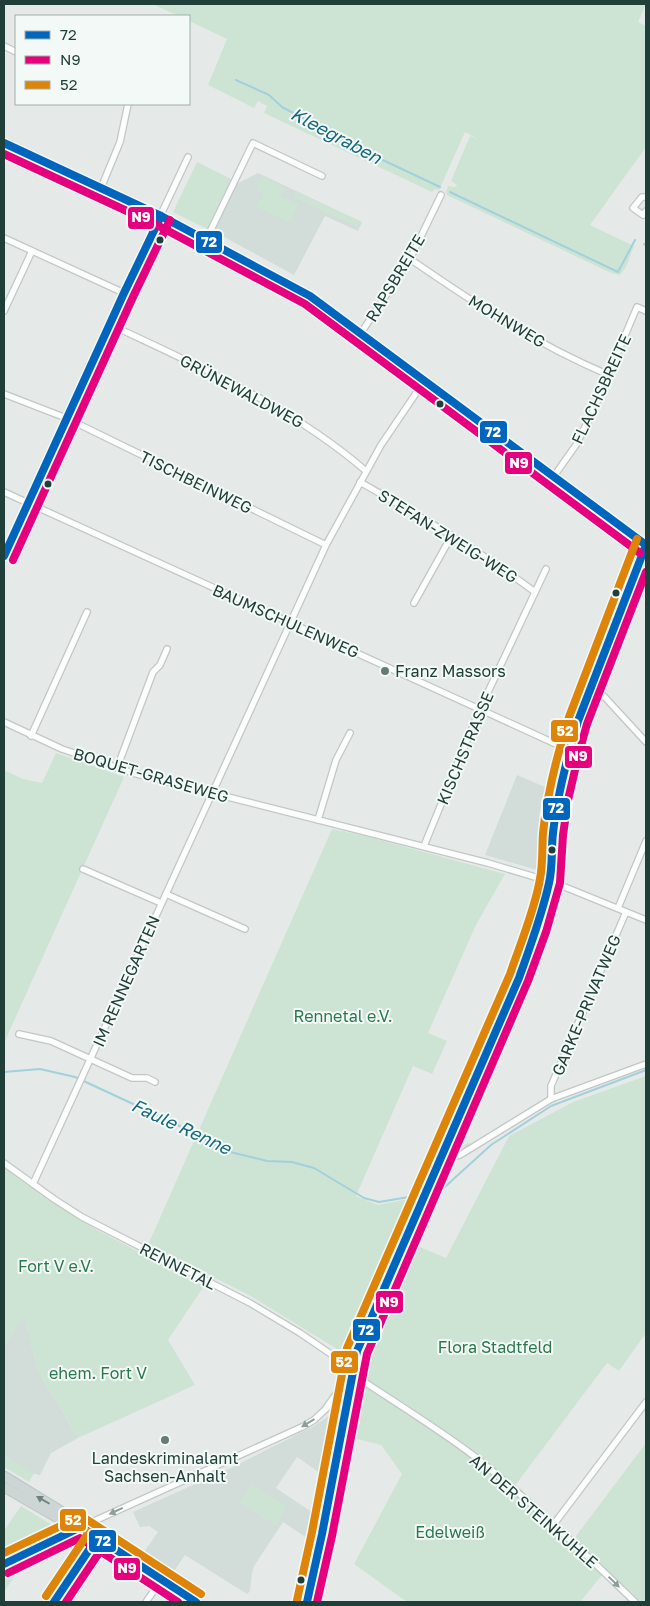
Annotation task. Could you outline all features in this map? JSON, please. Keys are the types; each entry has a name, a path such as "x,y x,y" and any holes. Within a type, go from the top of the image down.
{"main road":[{"path":"4,1476 61,1511 97,1538 196,1602"},
{"path":"4,1487 56,1517 81,1527"}],"street":[{"path":"101,188 120,142 127,105"},
{"path":"4,143 161,216 310,296 646,544 569,750 556,807 550,882 541,916 519,978 362,1336 352,1376 319,1553 307,1602"},
{"path":"206,240 253,143 322,176"},
{"path":"4,556 124,292 188,157"},
{"name":"RAPSBREITE","path":"361,333 410,259 441,195"},
{"path":"646,197 642,197 633,208 643,215 646,211"},
{"path":"4,238 124,292"},
{"path":"4,311 32,251"},
{"name":"MOHNWEG","path":"410,259 514,328 558,352 609,375"},
{"name":"FLACHSBREITE","path":"554,476 576,445 638,307 646,311"},
{"name":"GRÜNEWALDWEG","path":"110,324 212,373 314,429 339,447 366,471"},
{"name":"IM RENNEGARTEN","path":"33,1184 326,545 381,445 425,380"},
{"name":"TISCHBEINWEG","path":"4,394 66,418 326,545"},
{"name":"STEFAN-ZWEIG-WEG","path":"360,482 452,534 498,564 535,592"},
{"name":"BAUMSCHULENWEG","path":"4,492 569,750"},
{"path":"414,603 452,534"},
{"name":"KISCHSTRASSE","path":"424,846 480,709 546,569"},
{"path":"31,736 87,612"},
{"path":"117,768 154,672 160,665 167,649"},
{"path":"591,688 600,692 646,742"},
{"name":"BOQUET-GRASEWEG","path":"4,722 62,749 117,768 488,863 550,882 646,920"},
{"path":"318,820 336,760 350,734"},
{"path":"618,908 646,842"},
{"name":"IM RENNEGARTEN","path":"83,869 161,903"},
{"path":"166,894 245,929"},
{"name":"GARKE-PRIVATWEG","path":"551,1099 551,1086 626,912"},
{"name":"IM RENNEGARTEN","path":"19,1034 51,1041 132,1078 147,1078 155,1082"},
{"path":"442,1157 460,1155 551,1099 646,1064"},
{"name":"RENNETAL","path":"4,1162 33,1184 94,1224 250,1303 300,1333 344,1363 354,1366"},
{"path":"4,1564 302,1427 314,1420 326,1408 348,1376 352,1376"},
{"name":"AN DER STEINKUHLE","path":"352,1376 357,1377 471,1455 554,1524 635,1602"},
{"path":"554,1524 646,1402"},
{"path":"326,1408 338,1406 345,1416"},
{"path":"54,1602 97,1538"},
{"path":"146,1602 161,1580"}],"shaded area":[{"path":"258,173 362,222 358,231 325,216 294,275 213,231 235,185"},
{"path":"517,775 552,790 541,871 485,855"},
{"path":"24,1315 38,1371 78,1438 51,1453 40,1475 31,1473 4,1455 4,1347"},
{"path":"329,1416 339,1419 327,1478 297,1457 276,1488 319,1517 314,1541 283,1522 254,1566 250,1591 247,1594 185,1555 172,1574 142,1555 158,1532 149,1526 140,1527 133,1512 233,1467 314,1426"}],"green space":[{"path":"152,4 646,4 638,22 646,26 646,147 590,225 634,246 626,267 620,275 611,273 447,195 448,186 455,187 457,185 451,181 470,136 478,139 465,132 439,190 435,189 432,192 264,113 267,106 258,101 254,108 208,85 227,39 190,21 190,15 177,15"},
{"path":"197,162 231,179 207,229 173,212"},
{"path":"262,177 286,188 282,197 299,204 290,223 256,207 263,193 256,189"},
{"path":"295,192 361,222 358,227 293,197"},
{"path":"56,753 124,777 4,1043 4,770 23,779 42,783"},
{"name":"Rennetal e.V.","path":"332,829 369,837 505,874 476,925 428,1033 447,1041 432,1074 413,1066 356,1196 378,1205 418,1197 349,1358 345,1358 339,1354 340,1351 249,1295 148,1245"},
{"path":"497,1040 501,1041 457,1142 462,1146 470,1142 468,1147 457,1152 452,1146"},
{"name":"Flora Stadtfeld","path":"646,1076 646,1333 619,1371 607,1363 514,1487 361,1377 363,1358 413,1244 446,1258 509,1136 573,1102"},
{"path":"4,1168 47,1199 97,1230 204,1286 168,1340 195,1385 78,1438 38,1371 24,1316 4,1347"},
{"name":"Edelweiß","path":"360,1383 465,1453 537,1513 602,1575 580,1602 407,1602 354,1564 402,1474 381,1445 349,1437"},
{"path":"646,1443 646,1602 641,1602 573,1540"},
{"path":"4,1455 34,1473 29,1482 4,1467"},
{"path":"251,1485 287,1507 276,1525 240,1503"},
{"path":"21,1506 50,1524 51,1528 46,1533 7,1551 4,1550 4,1531"},
{"path":"26,1559 4,1592 4,1568"}],"waterway":[{"name":"Kleegraben","path":"236,80 269,95 282,107 368,153 440,187"},
{"name":"Kleegraben","path":"450,192 618,272 635,240"},
{"name":"Faule Renne","path":"4,1072 40,1069 75,1077 174,1123 226,1151 267,1161 292,1162 314,1168 364,1198 379,1202 415,1196"},
{"name":"Faule Renne","path":"437,1194 491,1145 551,1106 646,1070"}],"transit line":[{"name":"72","path":"4,143 161,216 310,296 646,545"},
{"name":"N9","path":"4,154 157,225 305,304 640,553"},
{"name":"72","path":"4,556 161,216"},
{"name":"N9","path":"13,560 170,220"},
{"name":"52","path":"297,1600 347,1348 510,974 523,939 540,879 545,818 560,746 569,717 637,539"},
{"name":"72","path":"307,1602 357,1351 519,978 549,883 557,805 578,721 646,545"},
{"name":"N9","path":"317,1602 332,1536 367,1354 528,981 546,932 560,883 563,835 568,800 587,724 646,572"},
{"name":"52","path":"4,1553 77,1518 83,1517 201,1594"},
{"name":"72","path":"4,1564 81,1527 196,1602"},
{"name":"52","path":"46,1596 89,1532"},
{"name":"N9","path":"8,1573 80,1538 178,1602"},
{"name":"72","path":"54,1602 97,1538"},
{"name":"N9","path":"66,1602 105,1544"}],"place":[{"name":"Franz Massors","path":"385,671"},
{"name":"Landeskriminalamt Sachsen-Anhalt","path":"165,1440"}],"park label":[{"name":"Fort V e.V.","path":"56,1266"},
{"name":"ehem. Fort V","path":"98,1373"}]}
